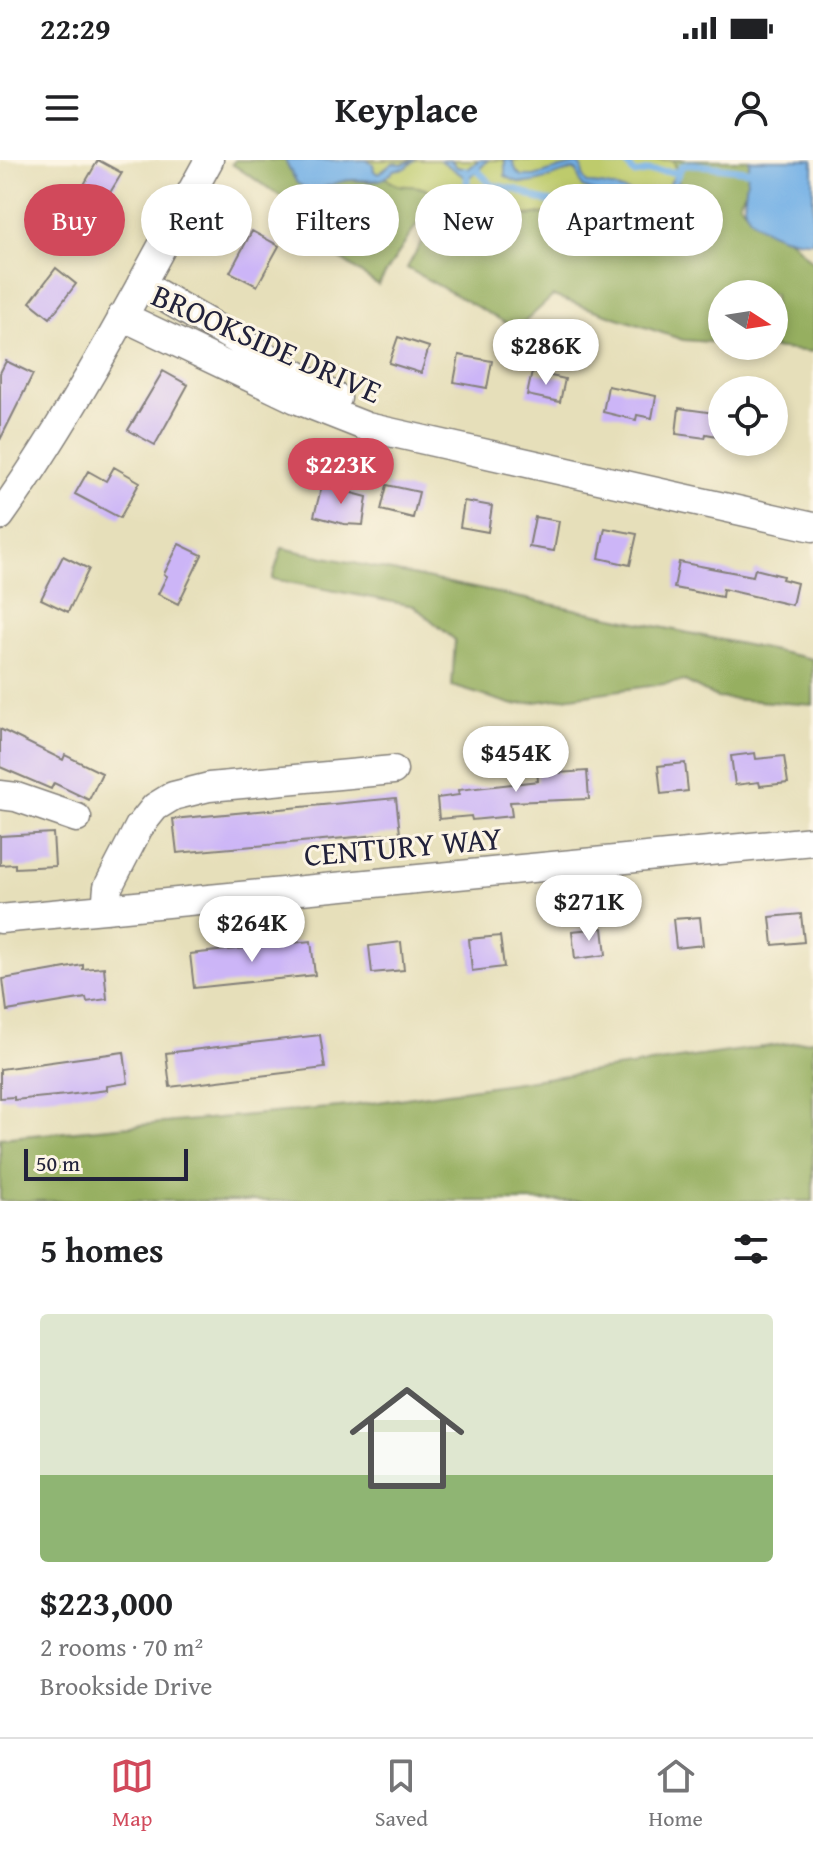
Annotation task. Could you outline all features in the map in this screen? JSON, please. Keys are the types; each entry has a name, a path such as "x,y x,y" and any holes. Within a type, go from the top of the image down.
{"street":[{"path":"0,516 56,431 209,160"},
{"name":"BROOKSIDE DRIVE","path":"141,284 314,387 431,441"},
{"name":"BROOKSIDE DRIVE","path":"122,316 323,410 375,429 813,527"},
{"path":"106,909 108,887 139,827 155,807 173,796 209,787 393,770"},
{"path":"0,795 16,797 77,818"},
{"name":"CENTURY WAY","path":"0,919 813,841"}],"green space":[{"path":"235,160 285,160 297,183 372,182 385,177 396,184 268,184 268,188 232,164"},
{"path":"285,160 673,160 679,171 679,184 538,184 538,214 522,215 522,184 415,184 415,189 408,189 399,187 399,184 387,184"},
{"path":"673,160 750,160 748,187 739,202 753,220 792,241 813,263 813,352 788,350 788,280 708,280 708,342 683,340 553,296 517,329 407,268 415,254 415,256 522,256 522,215 538,214 538,256 723,256 723,184 678,184"},
{"path":"399,185 415,187 415,227 399,252"},
{"path":"337,256 397,256 378,285"},
{"path":"282,548 813,659 813,705 717,698 685,681 514,705 452,686 455,640 414,606 272,579"},
{"path":"813,1040 813,1201 0,1201 0,1138 350,1106"}],"water":[{"path":"285,160 366,160 373,164 378,174 393,163 415,160 406,168 394,170 374,181 297,183"},
{"path":"440,160 451,160 457,167 468,169 479,160 488,160 475,174 466,178"},
{"path":"505,160 512,160 522,176 534,176 576,164 581,166 588,184 581,184 574,170 531,183 514,181 505,176"},
{"path":"750,160 813,160 813,241 783,237 753,221 744,204"},
{"path":"678,172 678,182 670,184"}],"building":[{"path":"98,160 122,173 115,184 84,184"},
{"path":"252,231 268,240 268,256 274,256 257,286 230,272 239,256 252,256"},
{"path":"56,268 76,284 50,318 30,302"},
{"path":"398,337 429,347 421,373 389,363"},
{"path":"459,355 492,361 487,388 454,382"},
{"path":"6,361 33,374 0,440 0,373"},
{"path":"163,371 188,385 155,445 128,430"},
{"path":"532,372 565,379 560,402 527,395"},
{"path":"608,386 656,396 652,418 637,415 636,420 603,412"},
{"path":"679,408 708,412 708,434 705,438 676,434"},
{"path":"114,467 140,482 120,518 75,494 88,471 106,481"},
{"path":"322,485 367,497 363,525 344,524 314,516"},
{"path":"387,485 419,492 413,518 381,510"},
{"path":"464,501 492,506 488,532 460,527"},
{"path":"535,517 559,521 554,551 529,547"},
{"path":"605,528 637,534 630,565 599,558"},
{"path":"179,544 202,555 178,604 158,594"},
{"path":"63,556 89,569 68,612 41,599"},
{"path":"679,562 753,576 755,569 783,576 782,579 797,583 792,605 723,589 722,597 674,588"},
{"path":"0,729 63,760 65,755 102,773 89,800 54,783 51,789 0,767"},
{"path":"755,753 756,759 784,756 788,783 735,785 731,756"},
{"path":"557,758 558,773 587,771 589,799 510,802 512,816 439,819 437,798 459,795 458,790 538,781 536,759"},
{"path":"685,763 688,791 661,794 658,766"},
{"path":"396,798 400,833 177,853 173,819"},
{"path":"53,833 55,866 15,868 15,864 0,865 0,836"},
{"path":"801,914 804,942 773,945 770,917"},
{"path":"700,917 703,945 676,948 673,919"},
{"path":"603,928 606,955 575,959 572,931"},
{"path":"500,936 504,967 472,971 469,939"},
{"path":"311,941 315,975 194,988 190,954"},
{"path":"401,942 404,970 372,973 369,946"},
{"path":"83,965 83,969 104,967 107,999 87,1002 86,998 7,1011 3,979"},
{"path":"320,1035 325,1068 170,1087 166,1053"},
{"path":"124,1052 128,1083 107,1086 107,1090 67,1095 14,1100 14,1097 0,1098 0,1069"}],"waterway":[{"path":"603,160 626,163 635,174 678,172"},
{"path":"676,178 682,166 692,164 755,172"},
{"path":"476,169 492,185 518,190 538,199"},
{"path":"465,171 466,184"}]}
